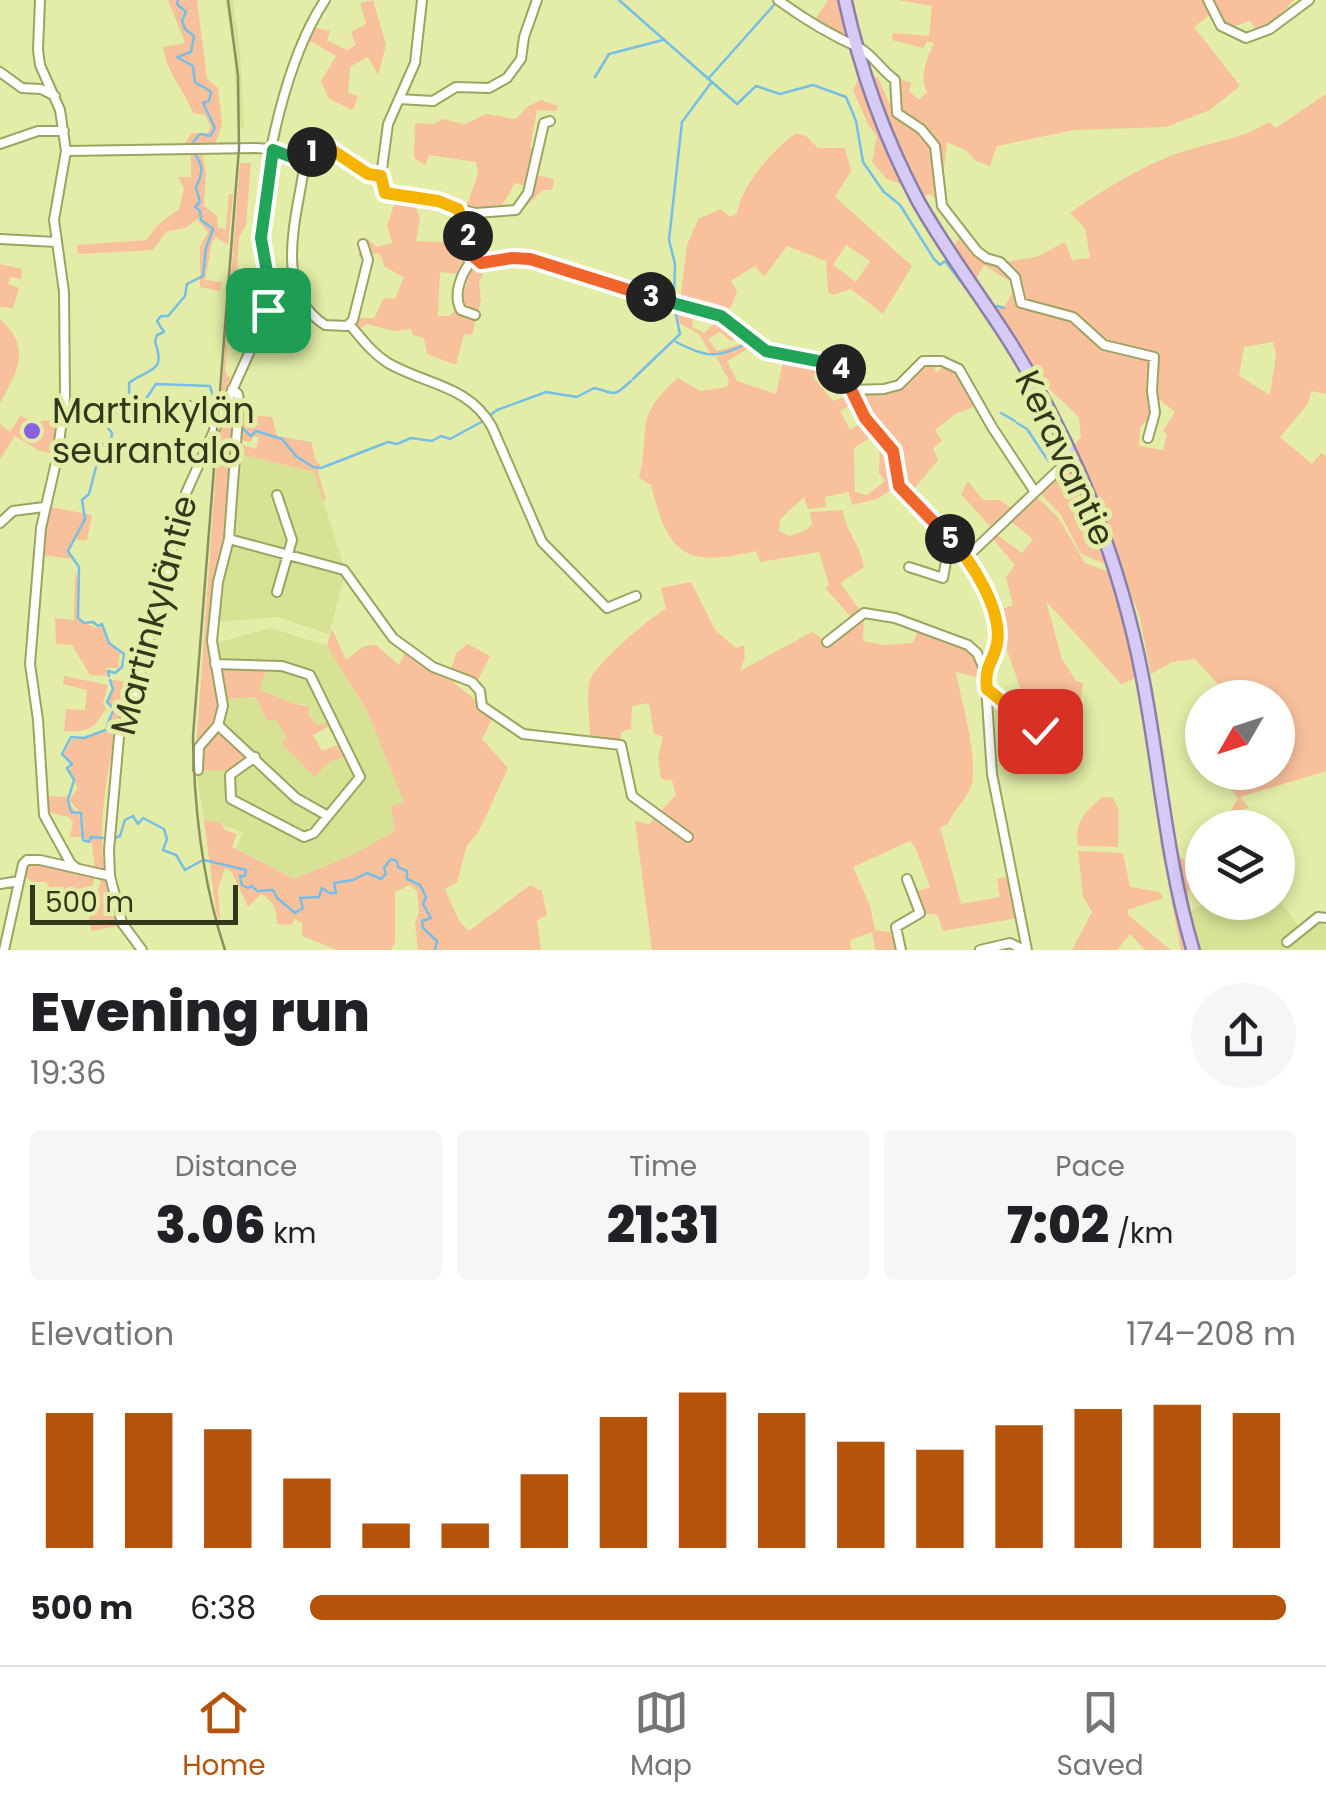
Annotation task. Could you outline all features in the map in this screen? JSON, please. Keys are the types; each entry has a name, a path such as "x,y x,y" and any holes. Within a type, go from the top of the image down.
{"main road":[{"name":"Keravantie","path":"845,0 856,47 892,147 948,250 1022,362 1072,457 1101,530 1129,619 1150,723 1173,877 1193,950"}],"street":[{"path":"40,0 40,65 55,96 66,151 54,206 64,292 65,397 57,458 44,506 30,664 44,815 71,864 78,868"},
{"name":"Martinkyläntie","path":"142,950 122,923 110,876 119,737 141,672 186,493 270,303 261,238 273,150 290,74 325,0"},
{"path":"422,0 415,63 388,124 381,176 385,193 412,195 476,213 516,210 528,193 544,123 550,121"},
{"path":"399,100 434,101 456,87 489,88 507,78 521,59 537,0"},
{"path":"778,0 817,27 864,50 880,70 896,81 897,114 921,129 935,146 940,202 976,251 1000,262 1014,277 1018,298 1026,306 1073,317 1104,345 1154,357 1155,414 1148,438"},
{"path":"1208,0 1221,26 1246,38 1270,29 1309,0"},
{"path":"0,72 22,88 41,89 55,96"},
{"path":"0,144 38,131 64,131"},
{"path":"350,324 332,326 320,321 297,288 292,254 305,161 314,144 320,142 368,174 381,176"},
{"path":"66,151 273,150 305,161"},
{"path":"458,209 474,258 483,264 530,259 662,301 708,311 726,319 766,351 839,366 865,418 893,451 899,486 968,557 977,572 997,626 997,644 986,671"},
{"path":"45,242 54,228"},
{"path":"948,250 961,232"},
{"path":"0,239 56,242"},
{"path":"350,324 367,267 362,244"},
{"path":"474,258 461,275 457,302 461,310 475,315"},
{"path":"350,324 380,358 407,373 454,389 482,410 542,542 607,608 636,596"},
{"path":"852,390 884,390 898,385 924,362 954,365 963,373 992,427 1035,492"},
{"path":"198,770 199,747 218,724 223,700 212,641 216,592 229,538 239,402 232,389"},
{"path":"162,406 202,409 214,426"},
{"path":"968,557 1072,457"},
{"path":"277,495 292,540 277,592"},
{"path":"0,523 16,510 44,506"},
{"path":"229,538 347,572 378,622 393,638 433,667 472,682 480,691 482,706 523,734 621,745 632,796 688,837"},
{"path":"909,568 943,578 950,539"},
{"path":"827,642 864,613 895,618 968,645 977,654 986,671 993,782 1025,950"},
{"path":"215,664 271,665 310,674 360,777 314,833 304,838 234,801 230,775 254,757"},
{"path":"987,689 1048,738 1072,750"},
{"path":"218,724 300,801 328,816"},
{"path":"4,950 23,864 32,858 110,876"},
{"path":"901,950 896,927 920,913 907,879"},
{"path":"0,884 19,881"},
{"path":"1287,942 1318,918 1326,918"},
{"path":"980,950 1010,943 1025,950"}],"shaded area":[{"path":"168,0 197,0 207,79 218,88 222,125 214,147 184,146 191,133 207,133 211,127 205,115 193,113 165,56 163,47 185,43"},
{"path":"225,0 233,0 244,129 237,128 234,52"},
{"path":"373,0 386,45 378,75 368,57 350,67 348,93 358,96 353,110 329,99 321,81 336,56 307,39 312,27 330,31 327,40 347,50 356,45 351,32 366,24 360,3"},
{"path":"828,0 840,0 848,39 813,23"},
{"path":"898,0 1294,0 1270,25 1257,32 1250,21 1224,26 1215,11 1194,27 1240,86 1210,110 1166,127 1074,130 997,146 990,166 947,142 941,196 936,200 931,194 923,196 913,181 870,79 878,77 889,103 894,104 897,79 911,82 909,91 919,100 927,92 924,74 934,43 927,41 923,48 892,40 893,33 929,36 932,6"},
{"path":"860,75 905,186 886,178 872,162 877,136 853,90"},
{"path":"1326,94 1326,394 1311,391 1308,404 1280,437 1312,464 1321,453 1326,456 1326,771 1295,780 1295,680 1214,680 1195,659 1172,662 1151,674 1139,614 1071,449 1081,437 1079,417 1042,382 993,308 1005,306 1016,285 984,265 974,282 951,250 962,234 993,264 1036,257 1065,242 1072,260 1090,258 1085,228 1070,213 1158,161 1239,136 1269,122 1276,128","holes":["1273,342 1276,354 1270,395 1239,376 1244,347","1151,393 1175,412 1163,431 1167,435 1163,450 1139,446 1140,428 1153,413"]},
{"path":"541,100 558,106 556,111 537,110 530,148 546,151 537,152 531,174 554,179 552,190 543,190 523,209 533,188 515,183 500,209 465,210 478,174 476,162 429,155 425,165 414,158 415,123 434,124 442,119 465,124 486,114 516,119"},
{"path":"796,133 806,136 818,148 845,148 851,171 835,197 912,266 883,314 851,289 833,295 828,292 826,261 787,246 764,277 755,266 731,281 737,291 732,305 722,315 680,303 687,245 698,219 721,209 730,217 737,213 752,179","holes":["846,245 870,261 856,282 833,265"]},
{"path":"191,150 202,151 206,173 204,206 217,216 218,228 226,229 229,194 233,194 228,245 216,237 212,242 205,280 222,282 220,291 200,287 200,246 208,232 197,219 186,228 167,231 153,250 78,254 77,245 146,240 179,209 184,188 178,177 191,177"},
{"path":"240,163 251,163 225,370 231,376 221,399"},
{"path":"397,196 411,196 420,218 416,241 469,243 471,255 487,265 479,282 481,300 472,335 464,334 456,365 427,354 424,338 413,335 411,329 393,331 367,324 357,331 353,327 356,318 374,318 384,298 395,299 404,277 385,267 380,254 368,253 367,259 358,256 366,238 377,247 392,243 387,226","holes":["440,272 469,275 461,303 450,316 438,316"]},
{"path":"0,264 22,269 21,279 10,277 8,284 19,288 13,308 0,307"},
{"path":"675,306 694,309 692,327 704,333 720,318 743,338 730,341 720,332 708,339 717,351 748,342 731,351 711,354 699,334 677,322"},
{"path":"0,319 16,340 19,360 0,403"},
{"path":"753,346 727,361 737,381 776,394 784,358 816,364 814,378 833,401 852,394 856,402 840,411 850,430 865,421 876,434 854,448 855,492 867,495 885,481 879,473 880,438 892,452 897,486 877,499 852,505 849,492 825,497 826,507 808,509 804,497 780,519 779,531 790,536 812,524 810,512 843,510 864,567 840,583 861,612 853,619 825,588 829,585 819,552 760,562 756,551 712,558 683,551 665,527 651,485 639,478 648,415 663,392 678,378 700,391 727,387 729,380 716,357"},
{"path":"934,363 935,371 939,372 944,363 953,366 979,405 955,414 935,430 942,441 933,448 938,460 910,494 901,485 895,461 855,392 892,389 921,364"},
{"path":"232,393 237,397 226,544 210,639 221,701 216,724 196,749 219,427"},
{"path":"241,414 272,417 277,436 311,442 326,500 323,501 314,472 239,454 239,444 256,449 259,438 254,436 250,442 239,440"},
{"path":"20,416 34,422 59,419 56,455 38,450 15,436 0,459 0,424 10,432"},
{"path":"239,454 314,472 344,567 292,552 296,540 280,492 270,495 273,505 279,508 289,540 286,551 234,538"},
{"path":"1068,466 1112,567 1081,554 1061,515 1037,490"},
{"path":"968,481 983,500 1000,500 1014,510 994,531 961,494"},
{"path":"1034,494 1058,517 1085,563 1112,573 1138,677 1121,684 1046,601 1062,659 1076,681 1083,683 1079,711 1046,711 1045,717 1052,723 1040,730 1033,725 994,612 1013,605 1006,577 1015,565 992,538 996,534 1022,553 1033,539 1009,520"},
{"path":"46,506 92,515 87,540 77,540 78,535 67,551 73,559 42,555"},
{"path":"233,543 345,574 329,634 278,617 219,622 224,576"},
{"path":"75,572 79,621 97,628 102,626 107,643 120,653 118,668 106,668 107,676 90,675 72,645 56,644 55,618 74,620"},
{"path":"691,582 715,630 736,648 744,645 740,671 812,632 827,642 864,614 863,641 883,645 913,643 919,628 967,649 984,679 956,672 971,743 972,783 948,824 940,827 961,904 1000,897 997,879 1010,876 1018,918 943,931 937,914 923,914 915,892 930,887 910,841 853,867 870,906 875,930 890,932 898,950 875,950 872,932 850,940 851,950 652,950 635,821 649,824 676,795 672,780 661,779 658,758 663,737 654,734 649,703 632,706 631,729 621,732 621,743 590,737 589,685 594,673 613,652 666,609 661,588"},
{"path":"271,628 327,646 367,711 405,803 396,831 294,879 236,849 243,832 204,820 196,770 218,728 225,699 256,697 267,720 276,720 315,777 326,763 351,754 313,673 218,661 216,643"},
{"path":"332,629 346,660 364,646 376,645 399,665 406,651 438,670 494,715 482,739 508,768 478,833 467,845 457,882 445,889 459,921 469,931 530,885 542,891 547,915 537,920 541,950 418,950 417,891 409,885 395,892 395,943 391,950 337,950 302,936 302,923 295,919 291,925 277,924 274,907 261,894 248,907 232,872 225,868 218,888 220,921 204,820 221,823 225,830 237,834 232,847 294,879 352,855 395,831 391,806 404,802 367,711 327,646"},
{"path":"468,644 490,656 476,684 451,670 456,653"},
{"path":"218,667 267,668 259,690 309,706 309,714 318,726 332,720 334,724 313,735 322,751 343,743 348,755 327,763 315,777 282,744 287,737 276,720 267,721 256,697 225,699"},
{"path":"267,668 306,675 332,720 318,727 305,704 258,690"},
{"path":"64,676 108,685 103,703 107,711 89,729 64,731 66,709 85,710 87,690 63,684"},
{"path":"111,680 133,682 118,727 104,799 104,871 95,871 92,844 84,837 83,816 69,800 78,788 69,772 73,763 63,755 72,739 109,730 115,709 108,701 114,689"},
{"path":"218,728 249,756 227,770 199,770 200,747"},
{"path":"1232,790 1263,790 1240,797 1249,808 1231,810 1238,798"},
{"path":"71,792 67,801 80,816 82,837 70,837 73,823 69,817 45,812 44,796 65,797"},
{"path":"1102,797 1113,798 1119,811 1118,847 1078,846 1079,824"},
{"path":"1172,835 1179,857 1185,860 1185,920 1190,920 1200,950 1181,950 1159,837"},
{"path":"1078,851 1123,853 1130,887 1160,892 1163,898 1128,910 1128,915 1171,950 1145,950 1130,934 1117,950 1072,950 1092,912 1083,896"},
{"path":"33,861 104,878 117,926 92,931 88,921 101,882 95,878 92,886 51,889 46,882 33,882 24,876 27,865"},
{"path":"1316,919 1326,927 1326,950 1200,950 1190,920 1294,920 1301,929"}],"waterway":[{"path":"178,0 177,4 186,12 182,21 185,29 194,36 191,52 177,57 193,66 196,83 211,92 209,101 203,103 215,128 210,136 200,134 190,146"},
{"path":"619,0 737,104 756,86 780,94 813,85 846,97 856,121 863,162 883,191 900,205 934,259 940,265 945,261 981,308"},
{"path":"708,79 774,5"},
{"path":"595,77 609,54 663,40"},
{"path":"674,299 675,264 669,240 682,122 711,83"},
{"path":"109,676 108,671 115,673 122,667 124,654 109,643 102,624 84,623 78,618 79,567 68,551 85,519 82,500 89,494 96,467 103,463 94,448 111,441 108,428 115,414 132,414 140,408 131,398 129,383 157,365 155,342 157,335 164,332 157,321 168,316 185,296 187,284 203,276 213,229 201,220 195,207 200,202 196,187 201,170 194,153"},
{"path":"633,379 680,334 674,306"},
{"path":"993,309 1004,308"},
{"path":"676,342 713,354 750,342"},
{"path":"489,416 546,392 577,397 594,388 614,393 631,381"},
{"path":"141,406 156,384 210,386 214,400 211,415"},
{"path":"1001,413 1015,421"},
{"path":"242,428 251,436 256,431 282,439 296,456 321,468 388,442 397,444 411,438 432,441 441,436 450,439 485,420"},
{"path":"1017,423 1027,429 1049,462"},
{"path":"103,838 83,840 81,813 71,812 68,800 74,780 67,768 72,764 62,754 71,737 84,738 108,729 114,709 107,702 113,689 110,680"},
{"path":"115,838 120,836 125,820 133,816 138,824 143,818 164,829 167,839 163,850 176,855 185,870 201,861"},
{"path":"204,860 246,870 245,876 240,876 242,885 257,891 273,890 295,913 303,908 300,898 319,897 322,888 336,893 334,883 367,873 381,879 391,859 397,861 398,867 407,871 407,879 420,885 426,897 423,904 431,918 422,921 423,928 437,941 435,950"}],"railway":[{"path":"225,950 210,898 201,844 193,736 239,148 238,76 228,0"}],"place":[{"name":"Martinkylän seurantalo","path":"32,431"}],"route":[{"path":"268,310 270,289 261,238 273,150 305,161 314,144 320,142 368,174 381,176 386,194 412,195 458,209 472,255 481,263 512,258 534,260 662,301 708,311 726,319 766,351 839,366 865,418 893,451 899,486 976,568 998,632 986,671 987,689 1040,731"}]}
